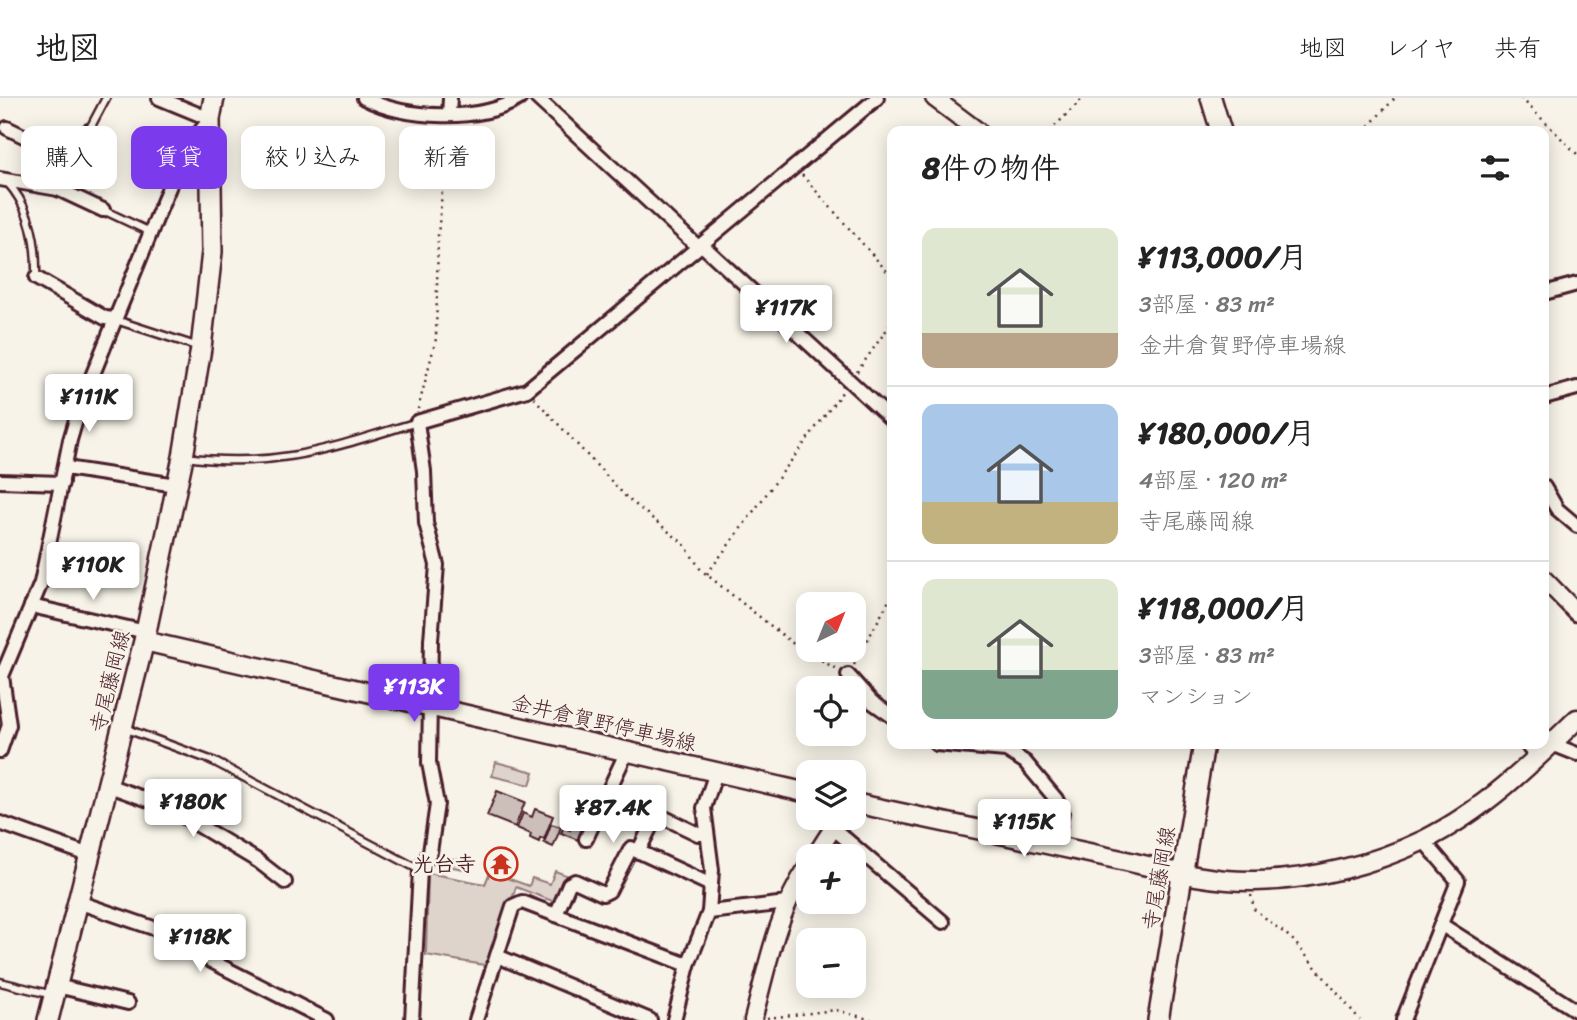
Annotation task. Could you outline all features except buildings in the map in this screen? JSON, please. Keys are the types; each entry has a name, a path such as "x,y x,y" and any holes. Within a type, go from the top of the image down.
{"main road":[{"name":"寺尾藤岡線","path":"48,1020 145,636 183,457 201,348 212,252 210,119 214,98"},
{"path":"1211,98 1219,126"},
{"name":"金井倉賀野停車場線","path":"145,636 431,709 796,790"},
{"path":"1549,740 1577,719"},
{"name":"寺尾藤岡線","path":"1158,1020 1203,749"},
{"path":"866,806 1184,873 1252,881 1345,869 1423,841 1467,816 1538,749"}],"street":[{"path":"0,751 9,725 2,677 41,583 80,406 183,153 210,119 159,98"},
{"path":"364,98 397,111 449,115 499,108 520,98"},
{"path":"449,115 450,98"},
{"path":"537,98 887,415"},
{"path":"412,1020 420,870 430,852 437,804 429,763 431,640 437,565 426,523 424,471 417,422 527,390 877,98"},
{"path":"934,98 971,126"},
{"path":"7,128 21,135"},
{"path":"60,189 103,210"},
{"path":"36,278 105,318 114,319"},
{"path":"1549,292 1577,284"},
{"path":"1549,396 1577,388"},
{"path":"65,468 176,485"},
{"path":"0,481 62,483"},
{"path":"1549,495 1557,509 1577,526"},
{"path":"1549,584 1577,613"},
{"path":"32,606 145,636"},
{"path":"848,675 873,702 887,712"},
{"path":"994,749 1006,750 1025,762 1050,791 1062,812 1056,846"},
{"path":"1545,749 1577,754"},
{"path":"586,839 626,751"},
{"path":"674,1020 688,965 709,912 712,870 704,808 716,772"},
{"path":"107,785 179,813 258,861 285,882"},
{"path":"608,791 698,834 706,834"},
{"path":"638,852 657,814"},
{"path":"0,823 89,855"},
{"path":"844,830 943,922"},
{"path":"1403,1020 1458,881 1423,841"},
{"path":"556,915 569,884 575,881 603,894 609,891 631,848 710,885"},
{"path":"753,1018 787,903 796,887"},
{"path":"78,902 168,933 211,961 322,1020"},
{"path":"476,1020 513,906 522,902 688,965"},
{"path":"709,912 787,903"},
{"path":"1442,925 1577,1011"},
{"path":"497,956 650,1020"},
{"path":"56,991 128,1003"}],"lane":[{"path":"91,126 106,98"},
{"path":"4,180 26,207 37,258 36,278"},
{"path":"103,210 150,232"},
{"path":"114,319 201,348"},
{"path":"183,457 217,461 280,460 417,422"},
{"path":"122,727 213,761 420,870"},
{"path":"0,982 56,991"}],"path":[{"path":"1055,126 1083,98"},
{"path":"1368,126 1395,98"},
{"path":"1521,98 1577,154"},
{"path":"417,422 436,339 438,235 449,115"},
{"path":"795,167 887,271"},
{"path":"707,574 887,329"},
{"path":"527,390 626,497 684,544 707,574 801,650 848,675 887,604"},
{"path":"1252,881 1254,909 1292,939 1360,1020"},
{"path":"753,1018 836,1010 872,1020"}],"shaded area":[{"path":"496,762 534,772 530,785 492,776"},
{"path":"436,856 472,862 470,870 435,864"},
{"path":"555,871 566,875 555,902 516,887 490,966 426,955 428,873 485,884 490,872 529,886 532,878 550,884"}],"place":[{"name":"光台寺","path":"501,864"}]}
